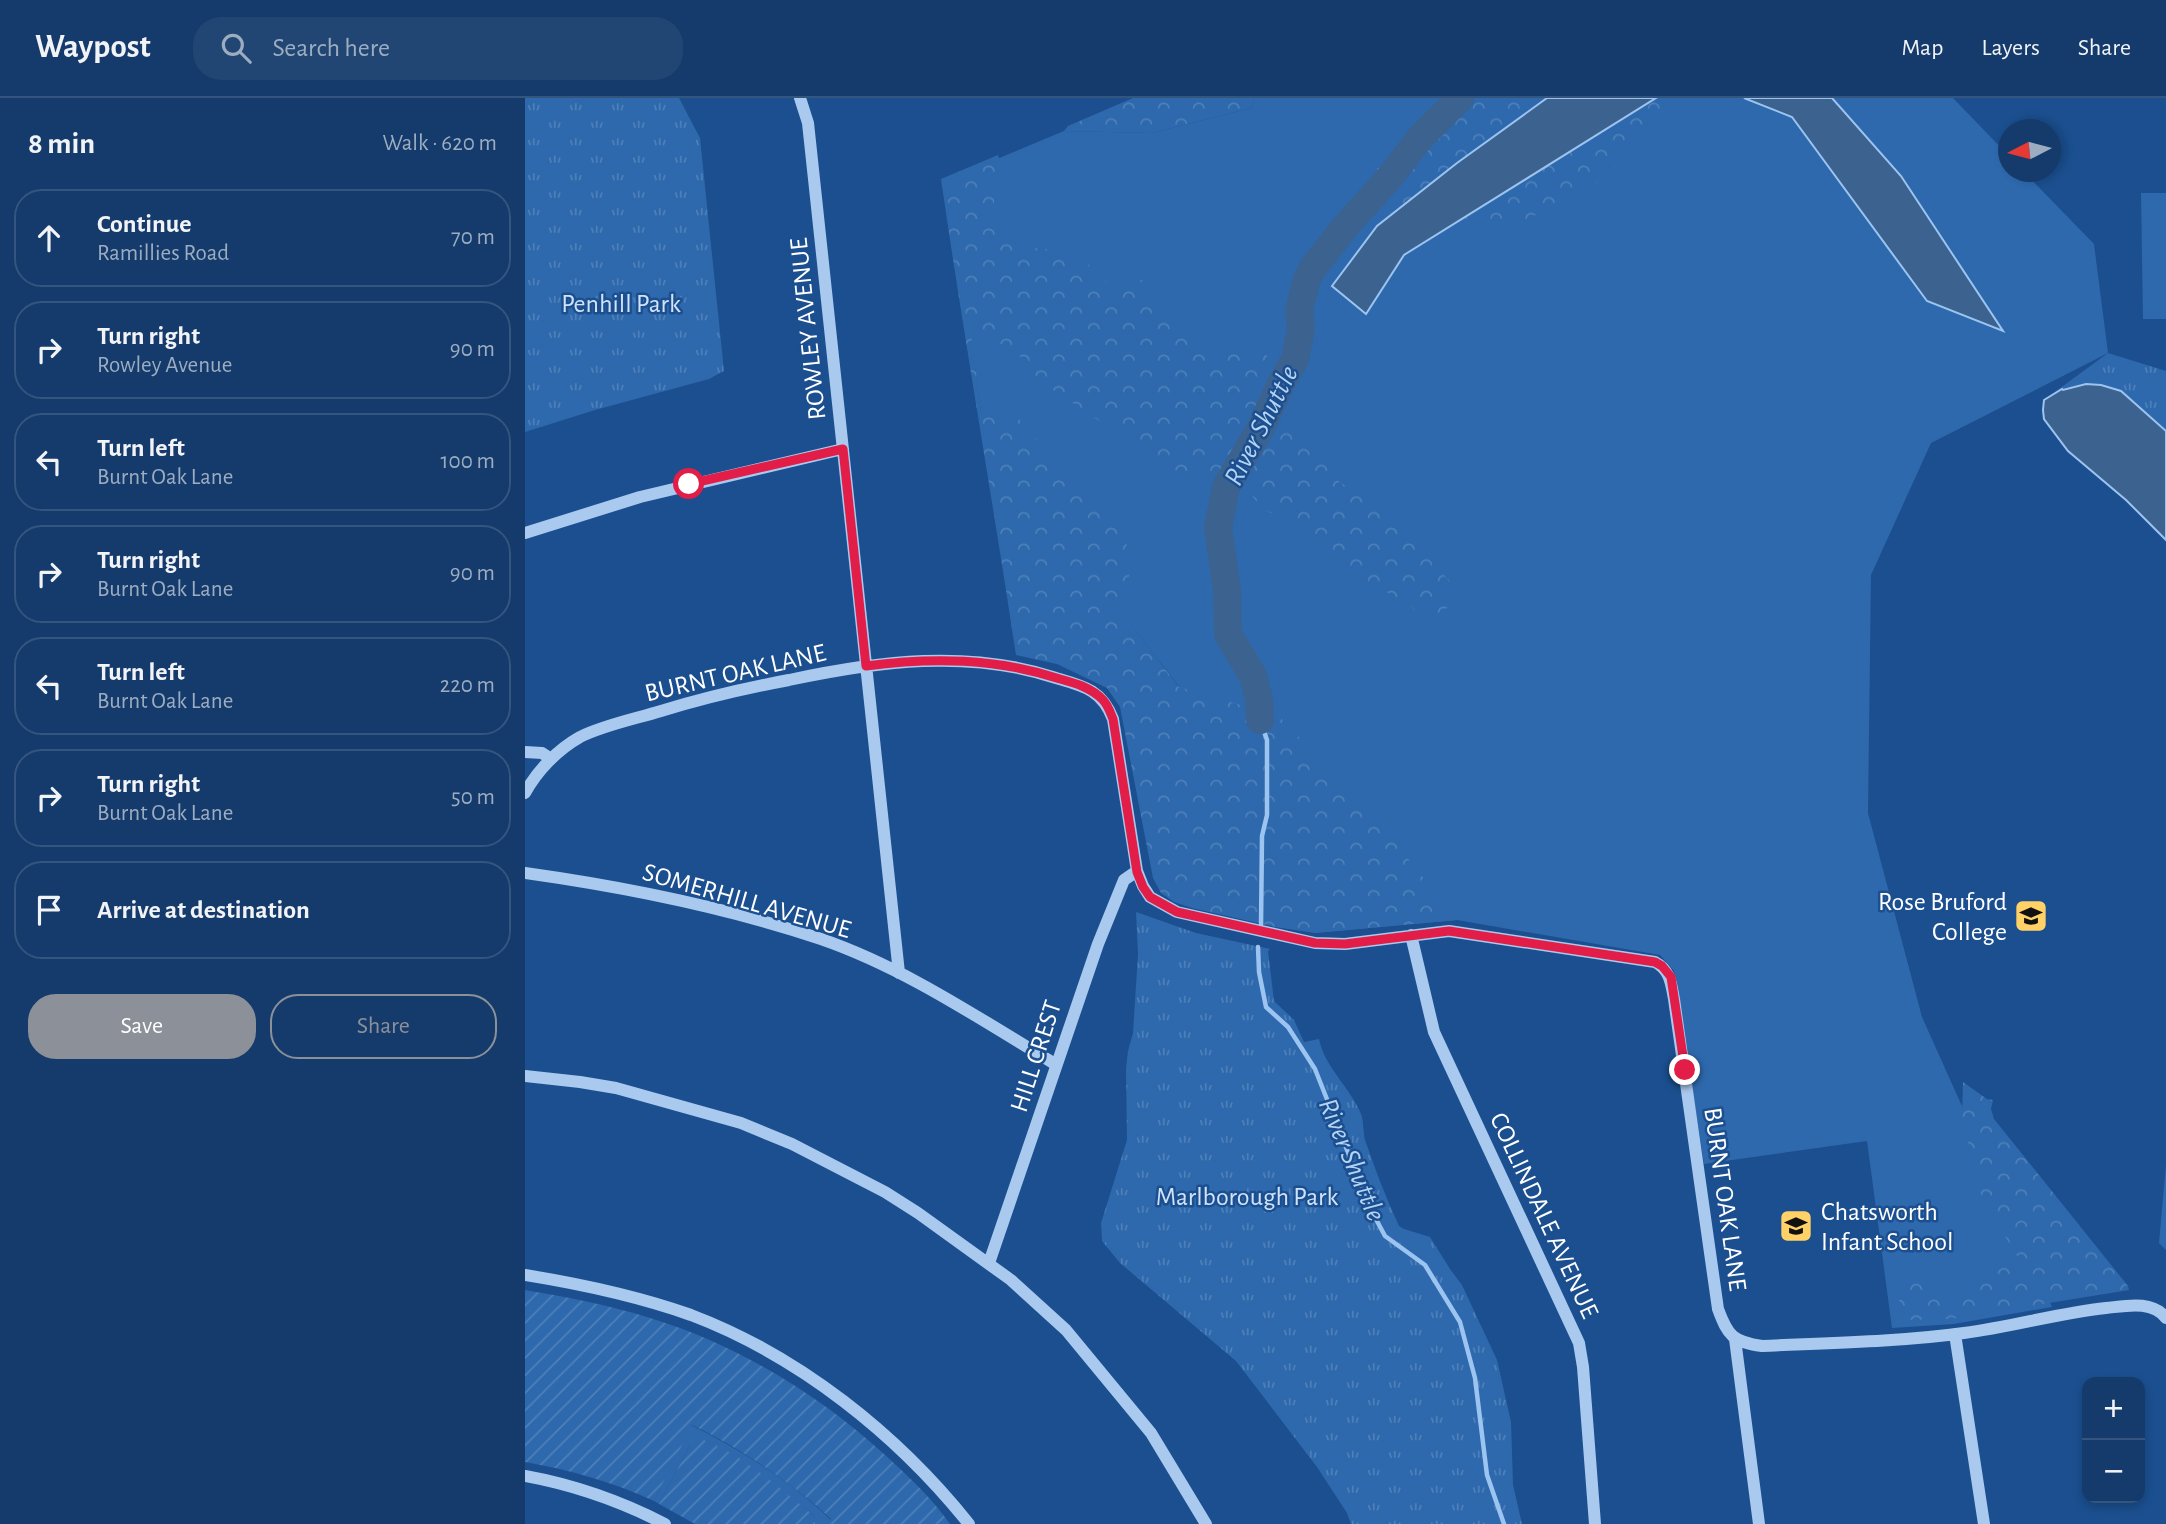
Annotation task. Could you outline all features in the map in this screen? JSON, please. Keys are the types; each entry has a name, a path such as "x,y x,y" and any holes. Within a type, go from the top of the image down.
{"street":[{"name":"ROWLEY AVENUE","path":"805,99 899,973"},
{"path":"525,533 639,497 843,449"},
{"name":"BURNT OAK LANE","path":"525,793 551,759 582,736 687,703 787,680 866,666 943,659 1009,666 1074,683 1101,697 1108,705 1113,719 1137,872 1150,897 1167,908 1193,917 1315,943 1345,944 1444,931 1655,962 1671,977 1717,1300 1724,1325 1735,1339 1759,1524"},
{"path":"525,752 537,751 551,759"},
{"name":"HILL CREST","path":"989,1263 1055,1064 1117,894 1124,880 1137,872"},
{"name":"SOMERHILL AVENUE","path":"525,873 602,884 745,917 822,939 943,996 1055,1064"},
{"name":"COLLINDALE AVENUE","path":"1411,935 1434,1032 1579,1343 1595,1524"},
{"path":"525,1076 616,1088 741,1123 792,1144 885,1192 918,1213 1011,1280 1057,1321 1084,1350 1151,1433 1206,1524"},
{"path":"525,1275 647,1301 691,1316 762,1349 832,1393 893,1441 969,1524"},
{"path":"1735,1339 1741,1343 1762,1346 1955,1334 1996,1329 2092,1309 2133,1306 2150,1307 2161,1312 2166,1318"},
{"path":"1955,1334 1983,1524"},
{"path":"525,1476 559,1482 604,1496 666,1524"}],"green space":[{"name":"Penhill Park","path":"525,98 679,98 700,138 724,371 709,379 525,432"},
{"path":"1133,98 1255,98 1251,108 1152,133 1064,131 1068,126"},
{"path":"1255,98 1953,98 1998,145 1998,182 2034,182 2094,244 2108,353 1931,443 1871,575 1868,813 1922,1017 2052,1307 1954,1324 1892,1328 1867,1141 1704,1164 1674,971 1660,955 1457,920 1315,933 1247,773 1009,470 981,412 951,191 968,171 1064,131 1152,133 1251,108"},
{"path":"1440,98 1666,98 1639,145 1585,194 1517,223 1473,226 1385,212 1367,180"},
{"path":"998,155 1000,161 993,209 1023,247 1075,252 1112,287 1146,279 1176,334 1222,350 1264,352 1277,369 1277,397 1295,423 1321,447 1330,475 1391,518 1458,590 1444,612 1421,616 1409,605 1345,568 1284,517 1265,511 1244,487 1218,474 1172,470 1040,381 1018,354 970,326 981,412 1018,418 1053,459 1092,490 1126,536 1130,585 1126,594 1114,603 1179,687 1279,716 1380,823 1457,920 1315,933 1275,927 1174,902 1161,893 1153,878 1120,707 1107,688 1057,664 1016,655 941,179"},
{"path":"2141,193 2166,193 2166,319 2143,319"},
{"path":"2108,353 2166,371 2166,503 2044,400"},
{"name":"Marlborough Park","path":"1136,912 1196,933 1270,949 1268,951 1274,1001 1294,1020 1304,1042 1319,1039 1332,1068 1361,1114 1365,1140 1399,1226 1430,1237 1462,1285 1497,1360 1511,1422 1513,1485 1522,1524 1351,1524 1347,1513 1317,1467 1236,1361 1120,1263 1102,1241 1101,1223 1127,1140 1126,1069 1133,1033 1138,954"},
{"path":"1963,1082 1987,1099 1993,1100 1991,1109 1994,1119 2129,1290 1951,1319 1902,1320 1897,1285 1930,1279 1936,1282 1943,1293 1962,1294 1993,1269 2022,1264 1982,1199 1962,1118"},
{"path":"2166,1164 2166,1250 2159,1243"},
{"path":"525,1290 650,1318 714,1342 774,1373 804,1391 859,1432 919,1488 950,1524 827,1524 831,1519 783,1480 746,1455 692,1425 654,1501 591,1477 525,1462"},
{"path":"691,1425 765,1467 831,1520 827,1524 815,1524 812,1514 751,1467 705,1440 690,1445 659,1504 654,1501"},
{"path":"699,1438 730,1452 759,1472 812,1514 815,1524 695,1524 659,1504 690,1445"}],"shaded area":[{"path":"1547,98 1656,98 1404,255 1366,314 1332,286 1377,226 1457,163"},
{"path":"1744,98 1832,98 1901,176 2003,331 1927,301 1792,117"},
{"path":"2086,384 2121,391 2166,431 2166,540 2126,500 2068,451 2044,419 2044,400 2062,389"}],"waterway":[{"name":"River Shuttle","path":"1260,720 1259,699 1253,676 1228,634 1227,590 1218,528 1226,487 1259,431 1295,359 1301,328 1299,311 1312,269 1421,137 1460,98"},
{"name":"River Shuttle","path":"1260,720 1267,740 1267,815 1262,836 1261,926"},
{"name":"River Shuttle","path":"1258,947 1259,972 1266,1007 1288,1027 1315,1069 1370,1208 1385,1236 1425,1265 1460,1322 1475,1378 1487,1475 1504,1524"}],"place":[{"name":"Rose Bruford College","path":"2031,916"},
{"name":"Chatsworth Infant School","path":"1796,1226"}],"route":[{"path":"689,484 843,449 866,666 943,659 964,660 1049,675 1074,683 1101,697 1108,705 1113,719 1137,872 1150,897 1161,905 1193,917 1315,943 1345,944 1449,931 1655,962 1671,977 1685,1070"}]}
